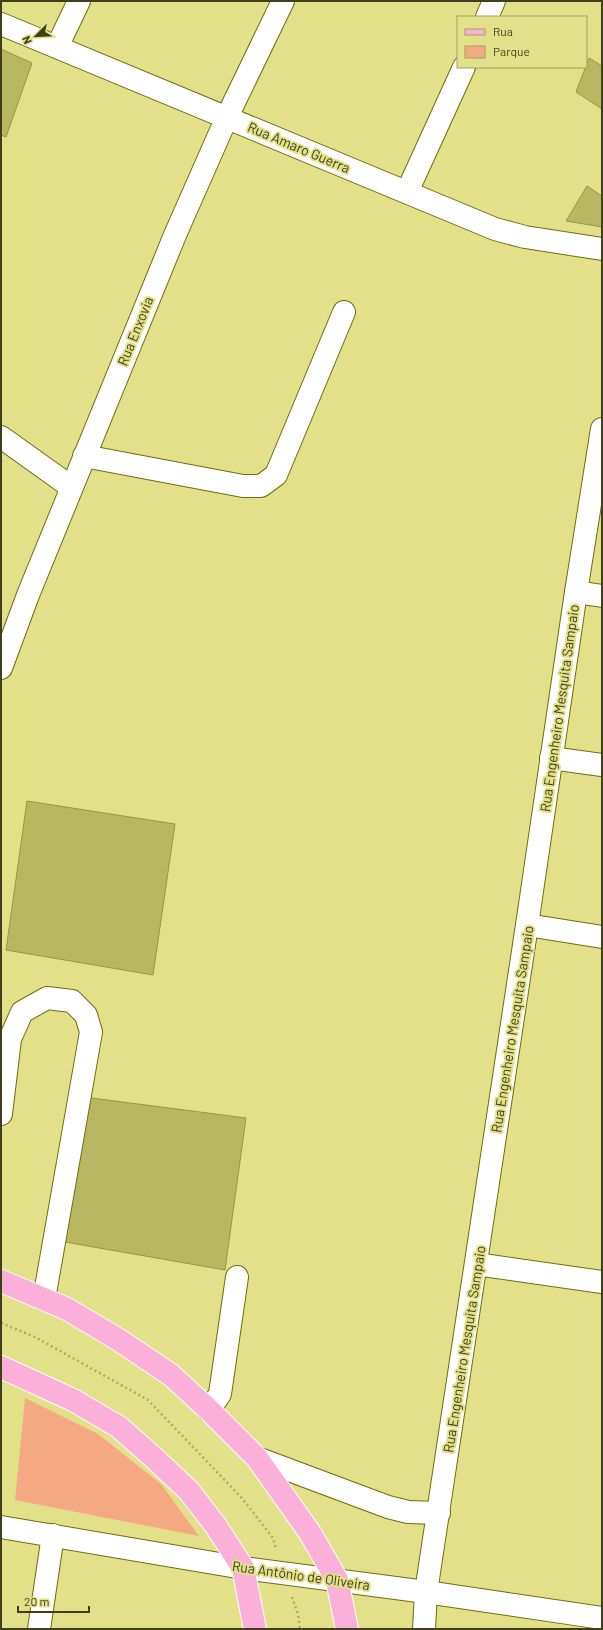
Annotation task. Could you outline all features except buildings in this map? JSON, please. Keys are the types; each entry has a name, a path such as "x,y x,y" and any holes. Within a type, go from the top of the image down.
{"main road":[{"path":"1,1281 67,1309 119,1340 171,1375 209,1410 257,1458 310,1533 337,1580 346,1629"},
{"path":"1,1366 73,1400 119,1427 188,1491 216,1526 243,1568 255,1629"}],"street":[{"path":"57,47 78,1"},
{"name":"Rua Enxovia","path":"1,668 28,595 175,235 227,117 283,1"},
{"path":"487,16 494,1"},
{"name":"Rua Amaro Guerra","path":"1,24 494,229 507,233 602,249"},
{"path":"406,192 464,68"},
{"path":"84,456 243,486 261,486 276,475 344,312"},
{"name":"Rua Engenheiro Mesquita Sampaio","path":"424,1629 426,1592 528,925 576,592 600,456 602,429"},
{"path":"1,437 72,487"},
{"path":"576,592 602,596"},
{"path":"551,758 602,766"},
{"path":"528,925 602,937"},
{"path":"1,1114 10,1039 22,1012 47,998 72,1001 86,1015 92,1032 44,1299"},
{"path":"476,1264 602,1282"},
{"path":"209,1410 220,1394 237,1277"},
{"path":"257,1458 388,1507 408,1512 439,1514"},
{"name":"Rua Antônio de Oliveira","path":"1,1527 243,1568 426,1592 602,1618"},
{"path":"39,1629 53,1535"}],"path":[{"path":"284,1573 298,1614 300,1629"}],"green space":[{"path":"25,1398 98,1434 161,1484 199,1536 15,1500"}]}
